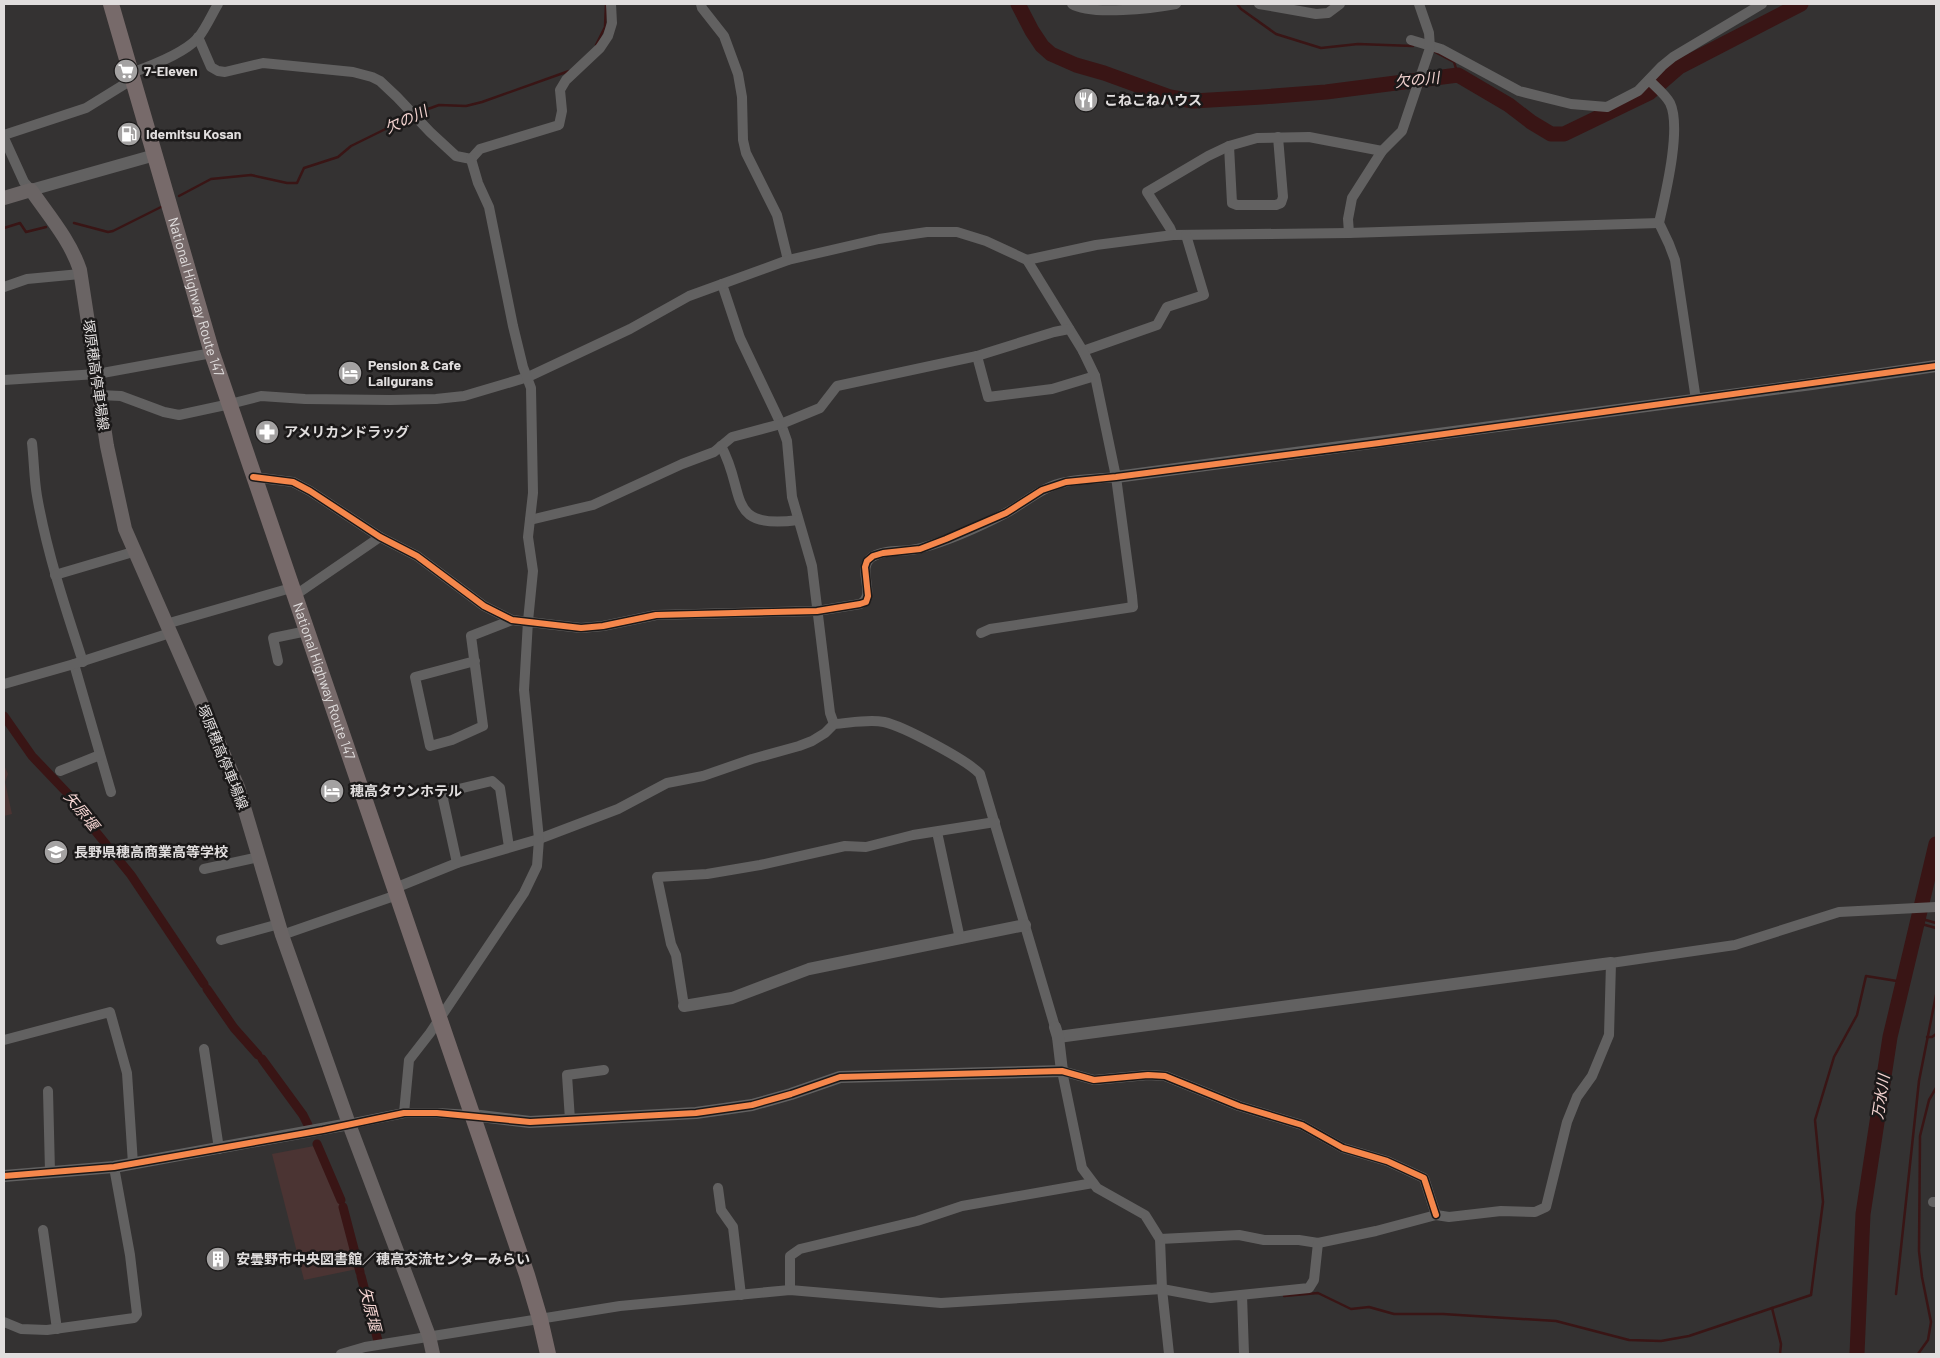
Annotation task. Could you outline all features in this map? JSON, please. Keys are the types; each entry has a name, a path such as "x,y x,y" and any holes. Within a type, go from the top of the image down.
{"highway":[{"name":"National Highway Route 147","path":"111,4 212,353 472,1115 540,1319 548,1354"}],"main road":[{"path":"4,198 31,190"},
{"name":"塚原穂高停車場線","path":"31,190 71,247 80,274 97,374 106,446 118,502 133,552 238,787 280,930 349,1124 429,1336 433,1354"}],"street":[{"path":"155,155 31,190 24,182 4,136 94,105 132,76 172,55 198,37 218,4"},
{"path":"471,159 480,150 559,125 562,110 560,90 566,80 600,48 608,36 612,23 611,4"},
{"path":"701,4 702,8 724,36 738,74 742,97 743,140 746,153 777,216 788,260"},
{"path":"1072,4 1079,8 1108,11 1176,4"},
{"path":"1259,4 1316,14 1328,13 1340,4"},
{"path":"1349,233 1348,219 1352,198 1382,151 1402,131 1429,49 1430,33 1419,4"},
{"path":"1411,40 1519,90 1571,104 1607,107 1651,82 1662,66 1674,57 1762,4"},
{"path":"198,37 211,66 218,71 226,72 263,63 353,72 372,77 380,81 456,156 471,159"},
{"path":"1651,82 1671,105 1674,124 1669,177 1658,223 1675,260 1696,400"},
{"path":"1172,236 1170,228 1147,192 1208,156 1229,146 1257,138 1308,136 1382,151"},
{"path":"1229,146 1232,202 1237,205 1276,204 1281,202 1283,197 1278,137"},
{"path":"404,1113 409,1060 430,1034 524,893 536,866 539,840 524,690 533,571 528,537 533,493 531,388 523,367 513,326 490,207 478,183 471,159"},
{"path":"1027,260 1096,245 1186,235 1349,233 1658,223"},
{"path":"99,395 121,396 164,412 179,415 261,396 305,399 436,399 464,396 528,377 630,329 689,296 788,260 879,240 927,232 957,232 986,241 1027,260 1095,376 1116,477 1132,608 990,629 981,633"},
{"path":"1082,351 1157,325 1167,307 1204,295 1186,235"},
{"path":"4,287 27,279 80,274"},
{"path":"722,284 740,338 787,441 792,497 812,566 830,713 834,724"},
{"path":"530,520 593,505 682,464 714,452 732,436 780,424 820,408 837,386 977,356 1054,332 1069,330"},
{"path":"4,380 97,374 212,353"},
{"path":"977,356 988,396 1052,389 1095,376"},
{"path":"253,477 293,482 310,491 380,537 417,556 484,606 512,620 581,628 603,626 656,615 817,611 860,604 866,602 868,596 865,567 867,561 874,556 883,553 920,549 946,539 1006,513 1042,490 1066,482 1696,400 1936,366"},
{"path":"32,443 37,494 55,575 111,792"},
{"path":"721,446 727,457 743,508 749,516 759,521 778,523 798,520"},
{"path":"4,684 78,663 168,629 293,592 380,537"},
{"path":"55,575 133,552"},
{"path":"474,661 415,677 430,746 452,740 483,726 471,636 512,620"},
{"path":"278,661 274,638 307,632"},
{"path":"221,940 280,930 396,892 457,863 539,840 618,809 668,783 703,776 812,741 825,733 834,724 883,722 898,726 967,763 980,774 1056,1032 1082,1168 1092,1183 1106,1194 1145,1216 1160,1239 1162,1289 1169,1354"},
{"path":"60,771 100,755"},
{"path":"457,863 443,800 446,792 492,781 500,788 509,847"},
{"path":"994,822 938,832 913,834 866,848 845,846 760,865 708,874 657,877 671,944 676,955 684,1006 732,998 809,969 1025,925"},
{"path":"938,832 960,939"},
{"path":"204,869 259,857"},
{"path":"1056,1032 1610,963 1735,945 1839,912 1936,907"},
{"path":"1160,1239 1239,1235 1264,1240 1299,1240 1318,1244 1436,1215 1449,1217 1501,1211 1535,1212 1546,1207 1567,1122 1577,1097 1592,1076 1609,1036 1610,963"},
{"path":"4,1040 110,1012 127,1072 132,1164"},
{"path":"204,1048 219,1149"},
{"path":"570,1120 567,1075 604,1070"},
{"path":"4,1176 114,1167 219,1149 404,1113 437,1112 530,1122 696,1113 752,1105 840,1078 1062,1071 1094,1080 1148,1075 1165,1076 1239,1106 1302,1125 1343,1148 1388,1161 1424,1178 1436,1215"},
{"path":"48,1090 50,1172"},
{"path":"4,1322 21,1329 58,1328 134,1318 137,1314 130,1255 114,1167"},
{"path":"790,1290 790,1256 800,1249 917,1221 962,1206 1092,1183"},
{"path":"718,1188 721,1210 733,1227 740,1295"},
{"path":"43,1230 58,1328"},
{"path":"341,1354 365,1347 620,1306 790,1290 941,1303 1162,1289 1211,1298 1308,1288 1314,1280 1318,1244"},
{"path":"1242,1295 1244,1354"}],"shaded area":[{"path":"4,765 8,774 5,782 12,814 4,816"},
{"path":"314,1146 337,1195 357,1269 304,1280 272,1154"}],"waterway":[{"name":"欠の川","path":"596,45 605,27 606,4"},
{"name":"欠の川","path":"1018,4 1032,31 1042,46 1051,54 1076,65 1170,97 1193,101 1262,97 1326,92 1458,75 1509,105 1551,134 1564,134 1649,93 1679,67 1801,4"},
{"path":"1237,4 1241,9 1276,34 1321,48 1358,44 1413,46"},
{"path":"1435,52 1454,62 1458,75"},
{"name":"欠の川","path":"417,113 439,105 466,106 482,102 569,71"},
{"name":"欠の川","path":"179,196 211,179 251,175 287,183 297,183 304,168 338,157 351,146 412,116"},
{"name":"欠の川","path":"74,223 108,232 163,206"},
{"name":"欠の川","path":"4,228 20,223 26,232 46,227"},
{"name":"矢原堰","path":"4,716 32,756 71,797 88,822 131,875 204,984"},
{"name":"万水川","path":"1857,1354 1863,1214 1890,1037 1936,844"},
{"path":"1919,918 1936,923"},
{"path":"1918,923 1936,928"},
{"path":"1284,1296 1318,1293 1351,1309 1369,1307 1394,1314 1443,1314 1556,1321 1629,1340 1661,1341 1689,1336 1811,1295 1823,1202 1815,1120 1834,1057 1857,1015 1866,976 1903,982"},
{"name":"矢原堰","path":"207,989 234,1028 258,1055"},
{"path":"1896,1294 1919,1081 1936,995"},
{"path":"1927,1037 1932,1037 1936,1034"},
{"name":"矢原堰","path":"262,1059 303,1115 308,1125"},
{"path":"1918,1354 1928,1340 1931,1322 1919,1251 1920,1136 1929,1100 1936,1088"},
{"name":"矢原堰","path":"317,1144 341,1200"},
{"name":"矢原堰","path":"343,1207 360,1272"},
{"name":"矢原堰","path":"361,1276 378,1341"},
{"path":"1772,1308 1781,1344 1780,1354"}],"cycle path":[{"path":"253,477 293,482 310,491 380,537 417,556 484,606 512,620 581,628 603,626 656,615 817,611 860,604 866,602 868,596 865,567 867,561 873,556 920,549 1006,513 1042,490 1066,482 1379,443 1936,366"},
{"path":"4,1176 114,1167 323,1130 404,1113 437,1113 530,1122 696,1113 752,1105 840,1077 1062,1071 1094,1080 1148,1075 1165,1076 1239,1106 1302,1125 1343,1148 1387,1161 1424,1178 1436,1215"}],"place":[{"name":"7-Eleven","path":"126,71"},
{"name":"こねこねハウス","path":"1086,100"},
{"name":"Idemitsu Kosan","path":"129,134"},
{"name":"Pension & Cafe Laligurans","path":"350,373"},
{"name":"アメリカンドラッグ","path":"267,432"},
{"name":"穂高タウンホテル","path":"332,791"},
{"name":"長野県穂高商業高等学校","path":"56,852"},
{"name":"安曇野市中央図書館／穂高交流センターみらい","path":"218,1259"}]}
